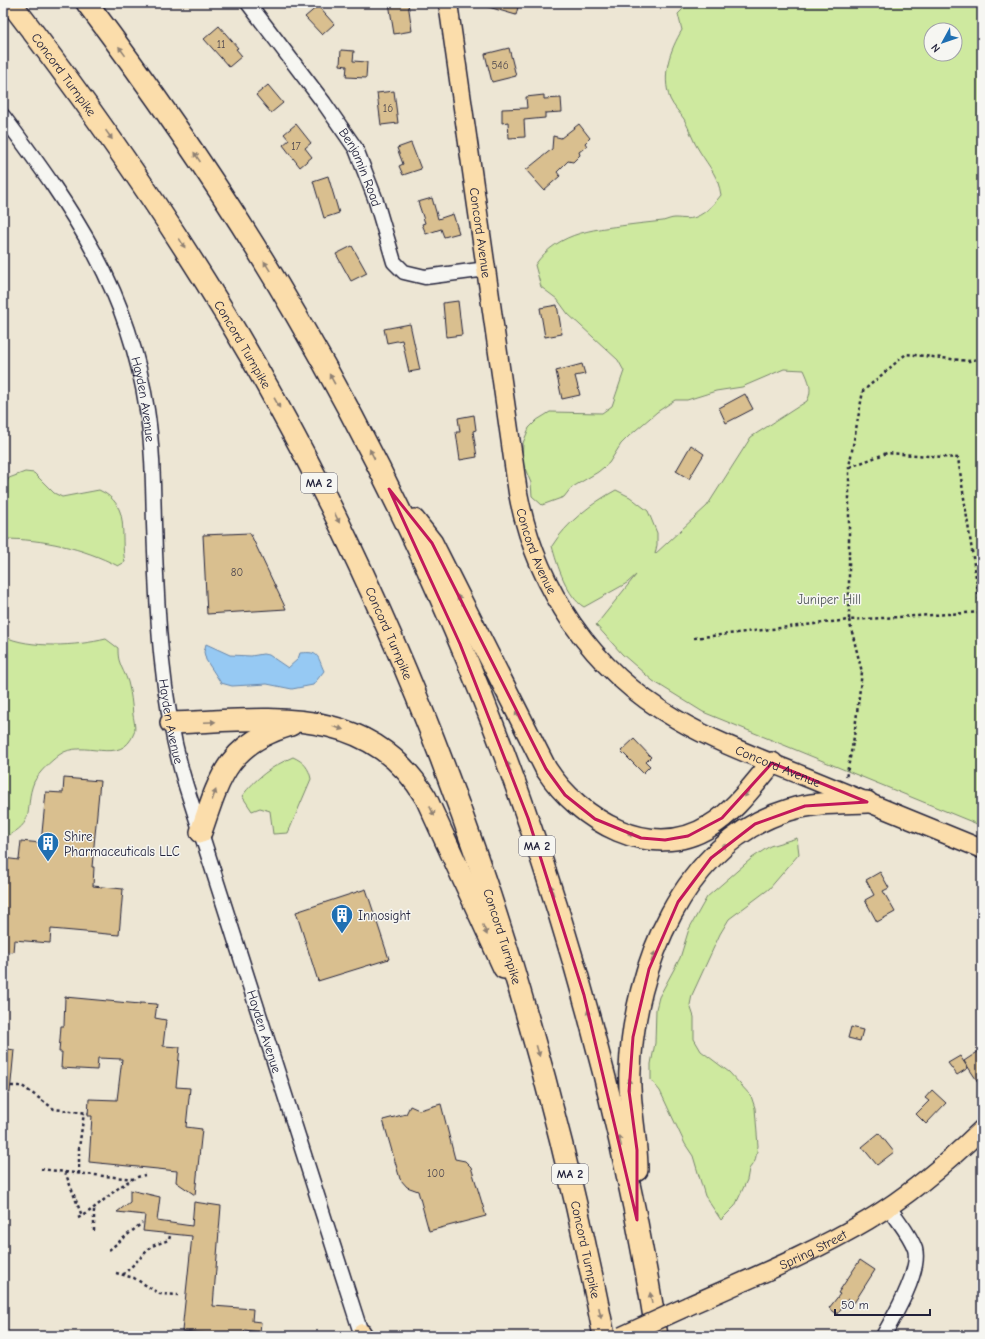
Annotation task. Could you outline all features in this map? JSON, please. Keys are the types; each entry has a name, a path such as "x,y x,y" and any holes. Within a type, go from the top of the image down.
{"highway":[{"name":"Concord Turnpike","path":"11,3 96,116 175,232 251,357 318,480 375,598 428,724 479,862 528,1013 568,1164 604,1336"},
{"name":"MA 2","path":"87,3 171,118 247,234 318,354 389,489 442,602 479,687 535,840 568,943 594,1032 618,1130 637,1220 657,1336"},
{"path":"389,489 432,543 546,769 562,791 587,814 609,827 641,838 665,840 688,836 710,827 722,818 739,802 772,763"},
{"path":"171,723 280,719 329,725 362,737 387,753 408,773 429,805 494,951 528,1013"},
{"path":"201,832 218,784 236,756 251,743 264,735 300,722"},
{"path":"637,1220 637,1150 631,1117 629,1091 633,1037 645,982 658,945 673,912 689,885 708,861 728,843 755,824 780,813 805,806 867,802"}],"main road":[{"name":"Concord Avenue","path":"448,3 520,504 536,557 559,604 600,660 648,701 688,726 772,763 982,849"},
{"name":"Spring Street","path":"622,1336 822,1245 889,1207 930,1176 982,1129"}],"street":[{"name":"Benjamin Road","path":"248,3 324,103 356,149 375,198 394,262 404,272 425,277 487,269"},
{"name":"Hayden Avenue","path":"3,116 55,188 85,234 113,288 132,341 142,379 148,419 158,626 165,688 182,772 362,1335"},
{"path":"883,1336 909,1283 916,1259 913,1246 889,1207"}],"path":[{"path":"843,792 854,737 862,672 849,620 849,467 863,391 906,354 969,361 982,358"},
{"path":"694,638 849,620 982,611 958,458 887,453 849,467"},
{"path":"11,1086 22,1086 54,1109 88,1113"},
{"path":"79,1174 79,1148 84,1113"},
{"path":"41,1169 135,1179"},
{"path":"65,1172 82,1216"},
{"path":"78,1218 94,1209 119,1188 145,1175"},
{"path":"94,1209 94,1231"},
{"path":"109,1250 142,1223"},
{"path":"123,1275 152,1246 164,1243 169,1240 170,1236"},
{"path":"116,1273 134,1278 160,1294 178,1295"}],"highlighted area":[{"path":"389,489 432,543 546,769 565,795 595,819 641,838 665,840 688,836 722,818 772,763 867,802 805,806 755,824 711,858 678,902 649,969 633,1037 629,1091 637,1150 637,1220 584,995 528,818 460,644"}],"green space":[{"name":"Juniper Hill","path":"689,3 982,3 982,826 703,712 653,681 622,654 596,625 636,575 627,583 584,607 573,596 560,571 552,546 565,529 580,514 616,490 630,497 648,511 657,533 655,554 707,506 751,437 807,401 810,393 809,382 804,370 784,369 742,387 716,391 687,400 675,400 657,412 629,436 621,444 609,463 598,472 571,488 564,497 542,505 532,496 531,483 522,461 523,443 529,428 537,420 550,412 602,413 612,406 624,371 618,360 568,314 557,299 541,287 535,265 545,253 556,245 567,238 580,233 663,221 674,218 693,218 707,210 721,195 716,177 693,140 684,119 671,102 667,90 666,81 668,63 682,30 678,14"},
{"path":"25,472 34,473 54,493 62,497 99,490 109,496 116,504 120,512 125,562 118,566 91,554 62,546 18,539 3,539 3,489 9,478"},
{"path":"3,636 26,643 40,645 68,645 106,639 118,648 119,660 130,690 135,729 128,743 120,749 111,751 79,749 69,750 59,755 48,764 34,782 26,820 14,832 3,838"},
{"path":"293,757 305,766 311,779 288,833 273,834 270,811 260,808 252,811 242,796 265,773 278,764"},
{"path":"797,838 799,854 769,889 729,919 720,934 692,995 690,1005 694,1017 694,1039 701,1051 729,1072 751,1096 755,1108 758,1146 755,1161 749,1169 747,1180 735,1206 721,1220 705,1196 693,1156 685,1144 660,1091 651,1080 651,1064 655,1043 656,1009 659,997 680,958 689,929 707,897 752,858 770,846"}],"water":[{"path":"206,644 230,655 269,655 288,668 298,659 300,653 311,653 315,654 319,658 324,671 313,685 292,689 267,684 232,686 221,683 206,660 204,652"}],"building":[{"path":"389,3 408,3 412,31 394,34"},
{"path":"486,3 519,3 516,15 485,6"},
{"path":"318,6 334,24 322,35 305,17"},
{"path":"219,26 238,48 236,49 242,56 229,67 204,39"},
{"path":"509,48 516,76 492,82 485,54"},
{"path":"341,50 354,51 353,61 367,62 366,78 346,77 347,66 340,65"},
{"path":"268,85 283,103 271,113 256,95"},
{"path":"394,91 398,123 381,125 377,93"},
{"path":"544,95 544,99 561,98 562,112 545,113 545,118 524,120 525,137 509,138 508,122 502,123 502,109 527,108 526,97"},
{"path":"296,124 311,143 305,148 312,157 300,167 283,145 289,140 284,134"},
{"path":"579,124 590,138 585,143 587,146 579,152 580,155 573,162 568,161 557,172 560,176 544,190 526,170 552,149 553,136 561,138"},
{"path":"411,143 421,169 403,175 399,166 403,164 397,148"},
{"path":"328,176 339,213 324,218 313,181"},
{"path":"432,198 438,219 453,214 459,233 444,237 441,229 426,234 422,224 425,223 418,202"},
{"path":"352,246 367,273 351,281 336,254"},
{"path":"458,301 462,335 446,337 443,303"},
{"path":"557,305 562,334 545,337 540,308"},
{"path":"410,324 420,370 409,372 402,340 387,343 384,329"},
{"path":"582,364 585,374 575,376 580,395 562,399 556,371"},
{"path":"745,394 753,409 726,423 719,408"},
{"path":"474,415 476,430 473,431 477,457 460,460 456,432 460,432 458,418"},
{"path":"691,445 704,454 689,479 676,471"},
{"path":"250,533 286,609 207,614 203,535"},
{"path":"634,739 651,757 646,762 650,766 643,773 621,751"},
{"name":"Shire Pharmaceuticals LLC","path":"64,778 100,781 92,867 94,867 93,886 123,889 119,935 51,929 50,943 14,940 13,952 3,951 3,858 19,860 21,841 41,843 46,792 63,793"},
{"path":"880,872 889,888 883,891 895,912 877,922 865,900 874,895 866,880"},
{"name":"Innosight","path":"366,889 389,959 318,981 296,912"},
{"path":"65,997 140,1004 157,1004 155,1018 166,1020 163,1046 180,1047 176,1087 190,1088 186,1127 202,1129 195,1195 176,1182 177,1171 89,1162 92,1116 88,1116 89,1099 117,1100 122,1059 98,1058 97,1070 61,1068 62,1052 59,1052 61,1026 64,1026"},
{"path":"851,1027 863,1030 860,1041 848,1038"},
{"path":"3,1048 14,1050 10,1093 3,1092"},
{"path":"982,1049 982,1088 964,1061"},
{"path":"960,1056 968,1068 957,1075 948,1063"},
{"path":"932,1090 946,1103 926,1124 916,1114 929,1101 925,1098"},
{"path":"441,1104 455,1159 465,1161 471,1167 486,1216 429,1231 418,1191 407,1187 400,1179 383,1120 406,1114 410,1106 419,1110"},
{"path":"879,1133 894,1152 877,1165 862,1147"},
{"path":"130,1190 160,1197 157,1221 192,1226 194,1202 221,1206 213,1306 253,1309 252,1321 261,1322 260,1332 245,1330 244,1336 229,1336 182,1331 192,1236 143,1231 145,1215 117,1212 130,1202"},
{"path":"860,1260 875,1270 854,1303 848,1299 837,1314 829,1308 840,1294 838,1293"}],"place":[{"name":"Shire Pharmaceuticals LLC","path":"48,862"},
{"name":"Innosight","path":"342,934"}]}
